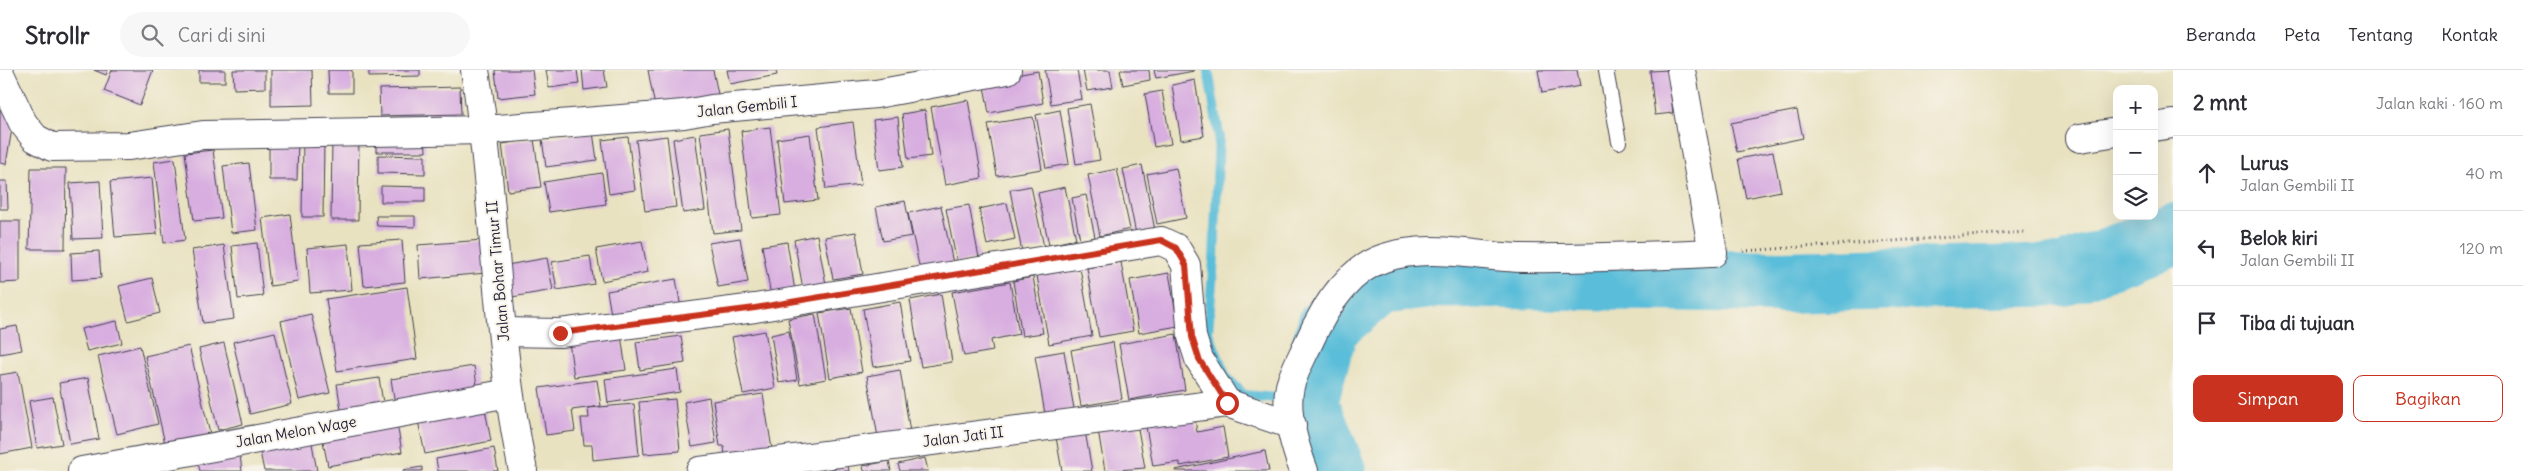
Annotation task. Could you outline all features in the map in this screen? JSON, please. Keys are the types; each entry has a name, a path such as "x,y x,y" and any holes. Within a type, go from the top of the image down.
{"street":[{"name":"Jalan Bohar Timur II","path":"475,70 485,130 510,393 523,471"},
{"name":"Jalan Gembili I","path":"0,74 23,123 35,138 52,147 129,146 203,135 485,130 684,114 712,109 876,94 1007,70"},
{"path":"1304,471 1295,448 1290,406 1322,315 1347,282 1362,268 1383,258 1408,253 1437,251 1521,258 1606,258 1713,253 1681,70"},
{"path":"2158,126 2173,124"},
{"path":"2080,138 2113,133"},
{"path":"504,332 560,333 755,308 1161,240 1176,248 1186,265 1192,337 1199,359 1227,403 1290,406"},
{"name":"Jalan Melon Wage","path":"82,471 510,393"},
{"name":"Jalan Jati II","path":"700,471 1227,403"}],"lane":[{"path":"1606,70 1619,142"}],"path":[{"path":"1713,253 2027,232"}],"building":[{"path":"94,70 108,70 106,75"},
{"path":"112,70 153,70 140,105 104,91"},
{"path":"199,70 225,70 225,82 199,82"},
{"path":"233,70 265,70 265,88 234,89"},
{"path":"271,70 312,70 313,105 271,106"},
{"path":"328,70 352,70 352,93 329,93"},
{"path":"369,70 420,70 420,76 369,77"},
{"path":"495,70 532,70 535,94 498,98"},
{"path":"546,70 577,70 579,84 549,88"},
{"path":"582,70 604,70 607,87 584,90"},
{"path":"648,70 713,70 719,99 656,112"},
{"path":"727,70 776,70 777,75 730,84"},
{"path":"1045,70 1077,70 1082,99 1051,104"},
{"path":"1083,70 1110,70 1113,87 1087,91"},
{"path":"1120,70 1149,70 1150,80 1123,85"},
{"path":"1154,70 1193,70 1194,71 1156,78"},
{"path":"1538,70 1577,70 1580,86 1542,93"},
{"path":"1668,70 1673,113 1655,115 1650,71"},
{"path":"1038,71 1043,103 989,113 983,81"},
{"path":"1195,80 1204,136 1181,140 1172,85"},
{"path":"460,87 461,114 380,116 379,89"},
{"path":"1162,91 1171,144 1154,147 1145,94"},
{"path":"968,100 982,178 945,185 931,107"},
{"path":"1090,104 1100,160 1076,164 1067,108"},
{"path":"0,109 15,111 6,164 0,163"},
{"path":"925,110 931,156 908,159 902,114"},
{"path":"1060,110 1069,164 1046,168 1036,115"},
{"path":"1797,110 1803,138 1737,152 1731,123"},
{"path":"898,117 903,167 879,170 873,120"},
{"path":"1033,117 1042,169 997,176 988,124"},
{"path":"853,122 861,185 826,189 818,127"},
{"path":"770,127 781,215 752,218 741,131"},
{"path":"728,129 741,230 713,233 700,133"},
{"path":"593,132 597,160 546,167 542,139"},
{"path":"376,133 425,133 426,152 376,152"},
{"path":"359,134 358,220 331,220 332,135"},
{"path":"810,134 818,200 785,204 777,139"},
{"path":"695,135 705,210 683,213 673,139"},
{"path":"667,136 676,207 645,211 636,140"},
{"path":"269,137 298,138 297,180 269,180"},
{"path":"628,137 635,190 609,194 602,140"},
{"path":"303,138 324,139 323,217 302,217"},
{"path":"534,139 541,187 508,191 502,144"},
{"path":"213,150 222,218 194,221 185,153"},
{"path":"1773,152 1781,191 1746,198 1738,159"},
{"path":"378,155 425,156 425,174 378,173"},
{"path":"175,159 185,240 164,243 154,162"},
{"path":"249,163 257,230 231,233 223,166"},
{"path":"1142,165 1155,230 1136,234 1123,169"},
{"path":"31,168 66,168 65,249 29,249"},
{"path":"1176,168 1186,218 1157,224 1147,174"},
{"path":"1117,169 1130,229 1100,236 1088,175"},
{"path":"602,173 606,204 549,212 544,182"},
{"path":"152,178 157,234 115,237 110,182"},
{"path":"0,181 7,181 8,209 0,209"},
{"path":"100,181 103,238 73,239 70,183"},
{"path":"381,186 425,187 425,202 381,202"},
{"path":"1031,186 1044,247 1022,252 1010,190"},
{"path":"1065,187 1076,239 1049,245 1038,193"},
{"path":"1086,195 1095,237 1080,240 1072,198"},
{"path":"905,201 912,236 883,241 876,207"},
{"path":"1007,203 1015,239 987,245 979,209"},
{"path":"969,205 979,258 957,263 946,209"},
{"path":"941,206 953,263 920,270 908,213"},
{"path":"290,214 298,282 270,286 262,218"},
{"path":"376,216 415,216 415,227 377,226"},
{"path":"0,221 20,221 20,282 0,283"},
{"path":"856,232 863,274 833,279 825,237"},
{"path":"817,235 827,290 804,294 794,240"},
{"path":"740,238 748,282 718,287 709,243"},
{"path":"402,240 405,282 364,286 360,243"},
{"path":"483,240 486,273 420,279 418,245"},
{"path":"642,241 648,272 602,281 596,249"},
{"path":"787,242 796,297 772,301 762,246"},
{"path":"257,243 263,296 238,299 232,246"},
{"path":"348,244 352,290 310,293 307,248"},
{"path":"224,245 234,319 203,323 192,250"},
{"path":"99,251 101,278 72,280 71,253"},
{"path":"590,256 594,284 557,290 552,262"},
{"path":"547,258 553,290 512,297 507,265"},
{"path":"1121,262 1133,331 1099,337 1087,268"},
{"path":"1080,268 1092,336 1049,344 1037,276"},
{"path":"1169,273 1178,326 1139,333 1130,280"},
{"path":"1033,277 1043,333 1022,336 1013,281"},
{"path":"152,278 160,313 128,321 119,286"},
{"path":"676,279 681,308 612,320 607,291"},
{"path":"1010,282 1019,334 991,340 993,351 964,356 952,292"},
{"path":"407,287 417,359 337,371 326,299"},
{"path":"941,294 952,362 921,367 910,300"},
{"path":"900,302 910,361 873,367 863,309"},
{"path":"851,308 862,372 830,378 819,313"},
{"path":"311,314 330,393 299,400 281,321"},
{"path":"815,314 826,379 800,384 788,319"},
{"path":"117,321 122,343 87,351 81,329"},
{"path":"17,326 22,350 0,354 0,329"},
{"path":"765,331 775,388 743,394 732,337"},
{"path":"789,331 797,380 779,383 771,335"},
{"path":"275,332 292,404 250,414 233,342"},
{"path":"1176,334 1185,390 1129,400 1119,344"},
{"path":"621,335 626,370 574,377 569,342"},
{"path":"681,336 685,363 640,370 636,342"},
{"path":"1113,342 1122,399 1081,406 1071,350"},
{"path":"224,343 243,424 218,430 199,349"},
{"path":"140,346 158,424 117,434 98,356"},
{"path":"189,346 211,438 166,448 145,356"},
{"path":"1064,351 1074,409 1045,414 1035,356"},
{"path":"474,366 478,392 395,404 391,379"},
{"path":"677,369 680,392 608,403 605,379"},
{"path":"900,370 910,432 878,437 867,376"},
{"path":"18,372 32,448 0,454 0,375"},
{"path":"88,378 99,439 70,444 59,383"},
{"path":"379,378 384,409 342,416 337,384"},
{"path":"597,380 601,406 572,410 575,431 546,435 539,388"},
{"path":"763,394 772,449 725,456 724,446 720,446 713,401"},
{"path":"53,397 62,444 37,448 29,401"},
{"path":"709,397 716,443 692,447 684,402"},
{"path":"675,399 680,451 644,454 639,402"},
{"path":"484,404 491,441 425,454 417,416"},
{"path":"634,404 639,455 593,460 592,445 584,445 581,418 589,418 588,408"},
{"path":"1194,412 1197,432 1223,427 1228,457 1180,466 1180,462 1153,466 1145,421"},
{"path":"396,418 402,452 328,466 321,431"},
{"path":"1137,423 1145,468 1105,471 1098,430"},
{"path":"1085,431 1092,471 1062,471 1056,437"},
{"path":"311,438 317,471 264,471 259,447"},
{"path":"494,448 498,471 438,471 436,459"},
{"path":"1265,451 1269,471 1175,471 1175,470"},
{"path":"240,455 242,471 200,471 198,463"},
{"path":"925,458 928,471 900,471 898,464"},
{"path":"889,461 891,471 864,471 863,466"},
{"path":"848,466 849,471 826,471 826,470"},
{"path":"422,467 422,471 403,471 403,470"}],"waterway":[{"path":"1208,70 1219,135 1214,259 1208,332 1226,377 1244,395 1307,401"},
{"path":"1335,471 1307,401 1328,326 1378,284 1438,277 1781,282 2064,275 2173,234"}],"route":[{"path":"560,333 755,308 1161,240 1176,248 1186,265 1192,337 1199,359 1227,403"}]}
